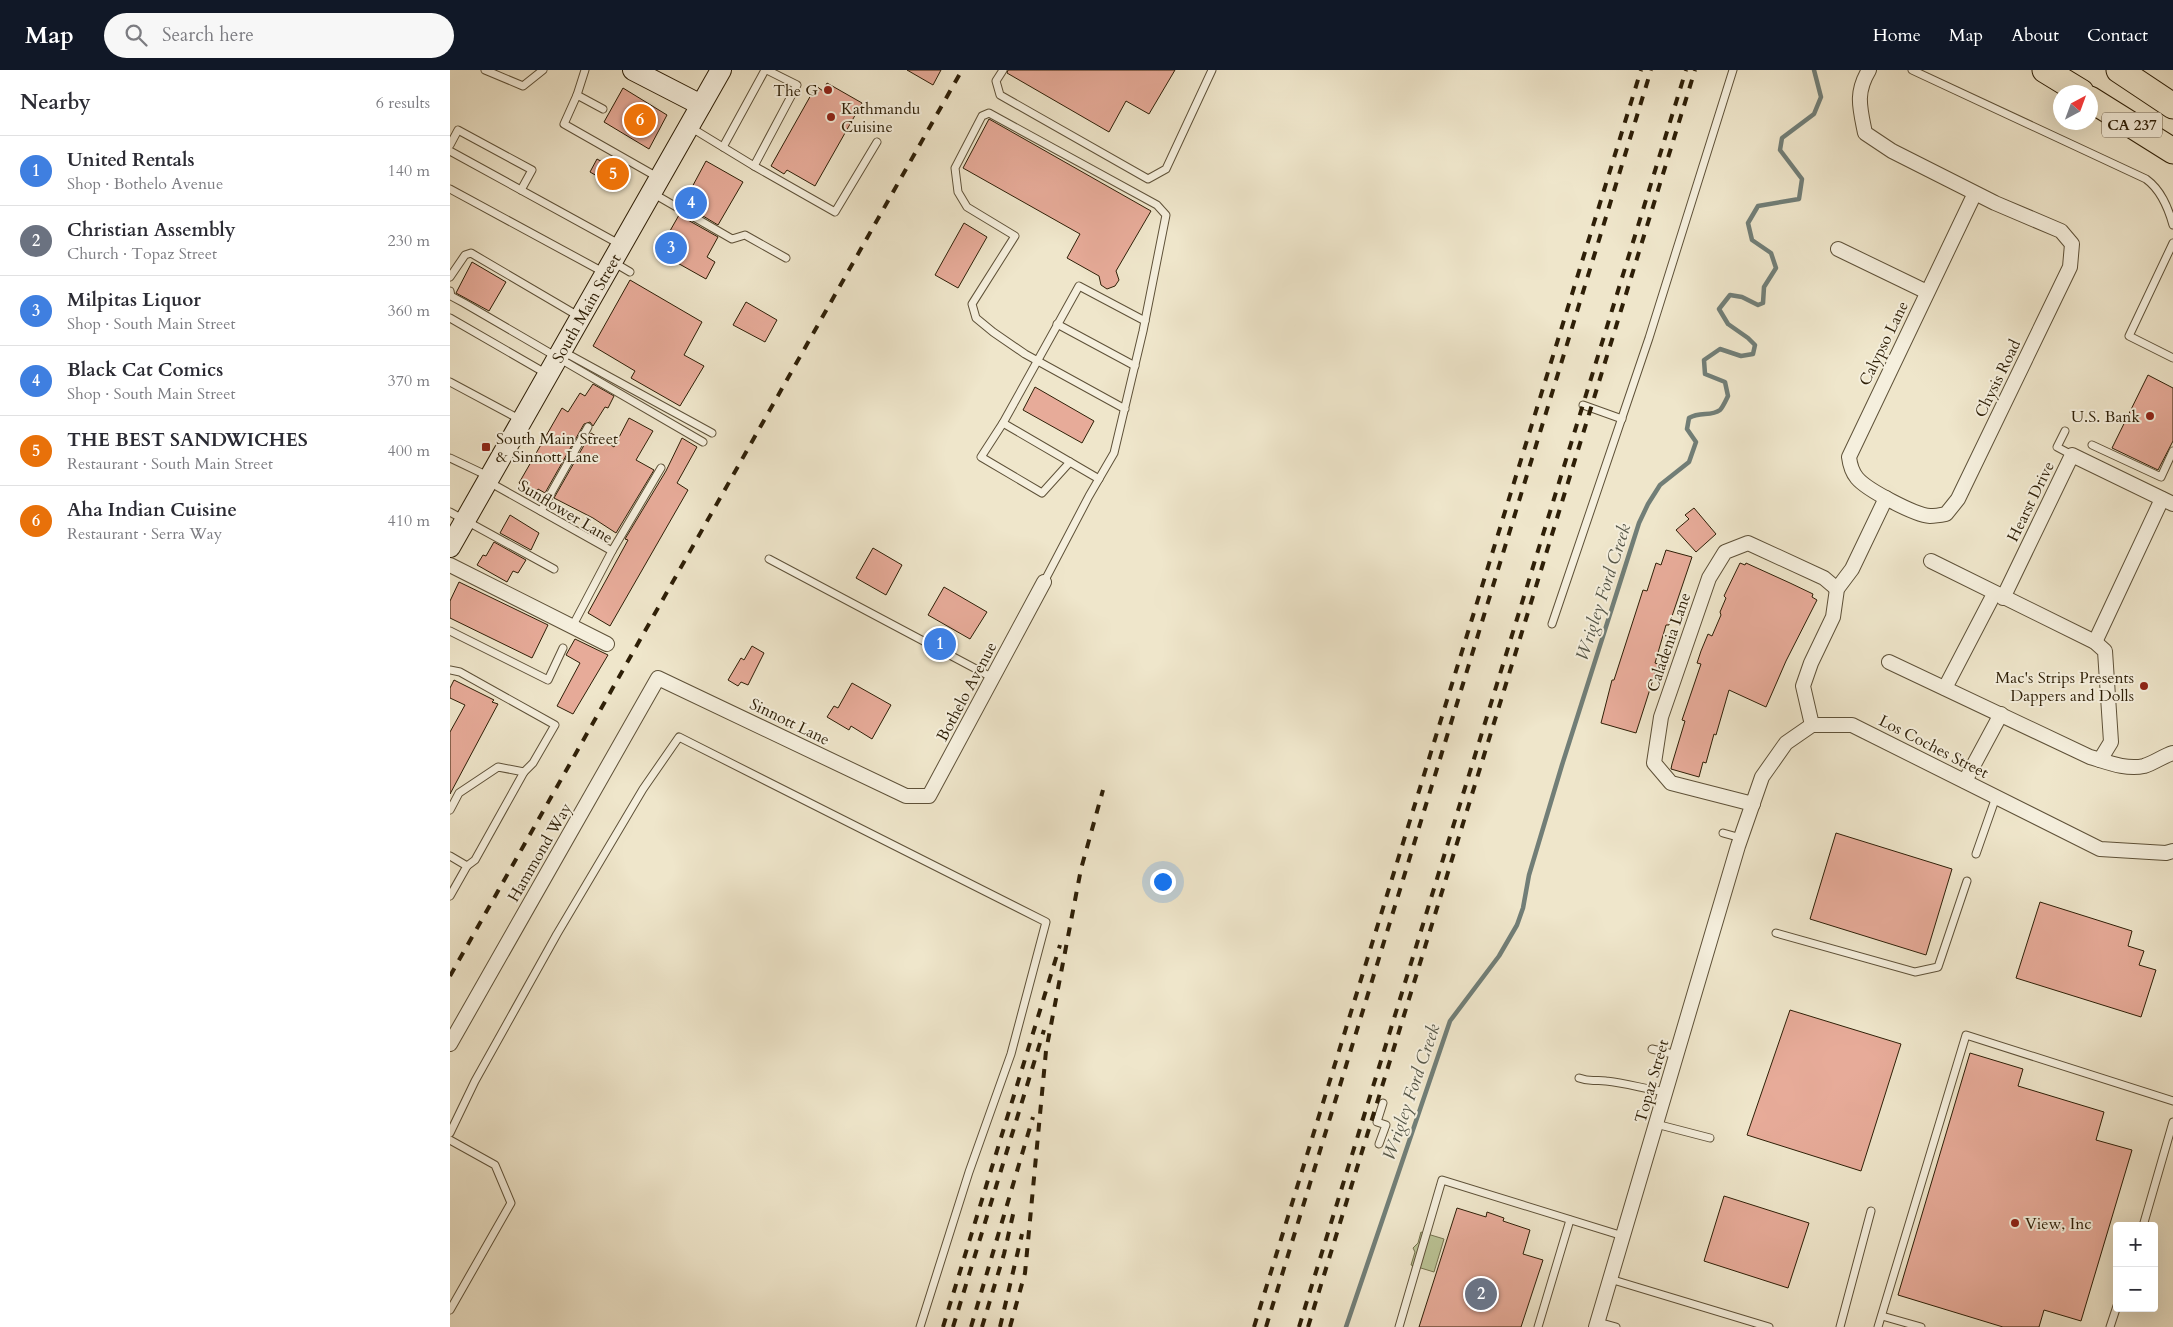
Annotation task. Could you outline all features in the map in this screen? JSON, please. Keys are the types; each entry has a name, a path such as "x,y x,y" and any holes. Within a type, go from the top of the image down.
{"highway":[{"path":"2045,70 2070,85"},
{"name":"CA 237","path":"2119,70 2173,106"},
{"name":"CA 237","path":"2098,104 2173,151"}],"main road":[{"path":"633,70 701,105"},
{"name":"South Main Street","path":"450,547 458,516 489,479 721,70"}],"street":[{"name":"Chysis Road","path":"1869,70 1861,83 1860,97 1865,133 1892,150 1976,193 2061,231 2072,244 2070,267 1958,499 1946,514 1930,516 1914,512 1886,498"},
{"name":"Calypso Lane","path":"1886,498 1858,480 1851,468 1848,457 1976,193"},
{"path":"1838,249 1927,292"},
{"name":"Hearst Drive","path":"1944,688 1999,596 2072,455 2168,501 2095,642"},
{"path":"1739,842 1762,777 1786,743 1812,725 1803,686 1811,663 1833,617 1837,590 1852,569 1886,498"},
{"name":"Caladenia Lane","path":"1753,804 1671,783 1654,763 1661,717 1709,578 1725,552 1748,543 1824,578 1837,590"},
{"path":"1931,561 2095,642 2105,651 2111,742 2100,760"},
{"path":"450,565 607,644"},
{"name":"Bothelo Avenue","path":"906,796 929,796 1044,582"},
{"path":"1889,662 2100,760 2117,766 2144,766 2167,755"},
{"name":"Sinnott Lane","path":"658,678 906,796"},
{"name":"Hammond Way","path":"450,1044 658,678"},
{"path":"1965,781 2001,714"},
{"name":"Los Coches Street","path":"1812,725 1852,725 2100,850 2166,853 2173,851"},
{"name":"Topaz Street","path":"1597,1324 1739,842"}],"lane":[{"path":"485,70 522,86 543,70"},
{"path":"585,70 577,95 564,124 656,185 732,239 745,235 786,258"},
{"path":"723,147 766,70 797,85 754,166"},
{"path":"1003,70 996,81 1000,96 1148,179 1166,169 1212,70"},
{"path":"1552,624 1649,338 1733,70"},
{"path":"1912,70 2146,179 2159,192 2168,208 2173,225"},
{"path":"577,95 603,109"},
{"path":"1044,582 1114,453 1125,409 1135,366 1166,215 1157,205 989,113 982,116 955,168 958,192 967,207 1015,236 972,304 976,318 993,332 1037,360 1125,409"},
{"path":"689,126 835,212 877,142"},
{"path":"450,145 458,130 532,170 521,190"},
{"path":"450,151 521,190 630,272"},
{"path":"450,189 613,260"},
{"path":"2173,243 2129,336 2173,358"},
{"path":"450,277 465,255 471,253 581,317"},
{"path":"1070,462 1042,493 981,457 1003,423 1079,286 1144,321"},
{"path":"451,293 560,354 712,433"},
{"path":"450,318 548,374"},
{"path":"1057,324 1135,366"},
{"path":"560,354 703,442"},
{"path":"450,382 522,420"},
{"path":"1583,405 1622,419"},
{"path":"1003,423 1099,479"},
{"path":"541,511 588,427"},
{"path":"2065,431 2057,448 2072,455"},
{"path":"2092,445 2161,477 2173,451"},
{"name":"Sunflower Lane","path":"450,458 612,551 572,627"},
{"path":"612,551 661,468"},
{"path":"458,516 554,569"},
{"path":"769,559 992,678"},
{"path":"450,631 548,680 563,648"},
{"path":"450,670 460,672 555,725 533,763 524,772 475,860 467,866 450,896"},
{"path":"450,1133 475,1082 557,934 643,789 679,737 1046,922 1011,1054 969,1172 920,1327"},
{"path":"450,810 459,793 498,767 524,772"},
{"path":"1976,854 1996,797"},
{"path":"1723,833 1739,842"},
{"path":"450,856 467,866"},
{"path":"1776,933 1915,972 1938,967 1967,881"},
{"path":"1878,1327 1966,1035 2173,1101"},
{"path":"1652,1049 1677,1055"},
{"path":"1579,1078 1590,1082 1604,1080 1666,1092"},
{"path":"1379,1144 1386,1125 1377,1122 1383,1103"},
{"path":"2144,1222 2173,1122"},
{"path":"1656,1124 1710,1138"},
{"path":"450,1140 495,1165 511,1203 450,1310"},
{"path":"1399,1327 1442,1180 1623,1236"},
{"path":"1840,1327 1871,1212"},
{"path":"1538,1327 1570,1220"},
{"path":"1610,1279 1769,1327"},
{"path":"2110,1327 2115,1312"},
{"path":"1882,1316 1921,1327"},
{"path":"1597,1324 1616,1327"}],"green space":[{"path":"1421,1232 1444,1239 1434,1272 1411,1265 1415,1252 1413,1248 1418,1243"}],"building":[{"path":"907,70 941,70 933,85"},
{"path":"1008,70 1175,70 1149,114 1126,101 1109,132 1007,73"},
{"path":"827,83 862,103 815,186 787,170 784,174 771,166 816,86 823,91"},
{"path":"623,88 667,115 649,149 604,122"},
{"path":"989,119 1151,211 1116,271 1119,280 1115,286 1107,289 1101,285 1099,276 1067,258 1080,234 963,168"},
{"path":"597,159 626,175 618,188 590,172"},
{"path":"706,161 743,182 718,225 683,204"},
{"path":"679,215 718,237 707,257 715,262 706,279 658,252"},
{"path":"964,223 987,237 958,288 935,275"},
{"path":"472,262 506,282 489,311 456,293"},
{"path":"630,280 702,322 684,355 704,366 680,406 631,378 635,371 593,346"},
{"path":"746,302 777,320 765,342 733,325"},
{"name":"U.S. Bank","path":"2148,375 2173,388 2173,441 2158,470 2112,448"},
{"path":"593,384 614,396 608,408 605,407 593,426 590,422 584,424 545,493 538,489 536,494 519,483 562,408 568,412 580,393 585,396"},
{"path":"1035,387 1094,421 1082,443 1023,410"},
{"path":"629,418 653,431 636,460 654,470 616,533 593,518 554,498 591,433 614,447"},
{"path":"682,438 697,447 677,483 688,490 610,626 588,613 628,540 625,539 666,471"},
{"path":"1694,508 1716,534 1696,552 1676,530 1689,519 1685,515"},
{"path":"510,515 539,533 531,550 500,533"},
{"path":"494,542 526,560 518,573 513,571 507,582 477,565 483,555 486,556"},
{"path":"873,548 902,565 886,595 856,578"},
{"path":"1666,550 1692,557 1669,625 1666,625 1655,663 1658,664 1636,733 1601,723 1612,680 1614,680 1643,590 1647,591 1656,563 1661,565"},
{"path":"1740,563 1745,565 1746,563 1813,594 1812,597 1817,600 1786,661 1766,707 1729,690 1716,735 1714,734 1706,763 1703,762 1699,777 1671,769 1685,721 1682,720 1701,664 1697,663 1701,651 1708,634 1712,636 1721,615 1720,612 1726,598 1724,596"},
{"path":"459,582 548,625 532,658 450,618 450,601"},
{"path":"944,587 987,612 970,639 928,615"},
{"path":"575,639 608,655 573,714 557,706 580,663 566,655"},
{"path":"752,646 764,653 748,685 741,682 738,686 728,680 741,658 744,660"},
{"path":"454,680 494,700 492,702 498,704 450,794 450,732 465,705 450,698 450,688"},
{"path":"852,683 891,705 872,739 851,726 849,730 827,717 834,706 838,708"},
{"path":"1836,833 1952,869 1926,955 1810,919"},
{"path":"2040,902 2132,931 2128,946 2144,951 2139,965 2156,970 2141,1017 2016,978"},
{"path":"1790,1010 1901,1044 1861,1171 1747,1135"},
{"name":"View, Inc","path":"1970,1053 2023,1069 2018,1086 2104,1112 2096,1140 2132,1150 2081,1321 2044,1310 2039,1327 2003,1327 1898,1295"},
{"path":"1724,1196 1809,1223 1788,1288 1704,1261"},
{"path":"1457,1208 1486,1217 1487,1212 1504,1218 1503,1221 1530,1230 1523,1254 1543,1260 1521,1327 1419,1327"}],"waterway":[{"name":"Wrigley Ford Creek","path":"1346,1327 1450,1021 1499,956 1517,925 1523,908 1529,875 1562,765 1639,523 1660,485 1689,462 1696,442 1687,429 1689,418 1717,412 1721,409 1728,396 1725,382 1705,374 1704,360 1720,349 1741,356 1753,354 1755,345 1728,324 1719,309 1730,295 1742,297 1758,305 1763,303 1764,287 1776,268 1771,253 1752,240 1748,223 1758,206 1799,199 1802,179 1780,150 1782,138 1814,114 1821,97 1814,70"}],"railway":[{"path":"450,976 962,70"},
{"path":"1254,1327 1641,70"},
{"path":"1266,1327 1651,70"},
{"path":"1299,1327 1686,70"},
{"path":"1308,1327 1695,70"},
{"path":"1010,1327 1025,1273 1046,1051 1081,869 1103,790"},
{"path":"943,1327 1060,945"},
{"path":"953,1327 1044,1030"},
{"path":"971,1327 1033,1117"},
{"path":"982,1327 1004,1254 1015,1206"},
{"path":"1000,1327 1022,1234"}],"place":[{"name":"The G","path":"828,90"},
{"name":"Kathmandu Cuisine","path":"831,117"},
{"name":"Aha Indian Cuisine","path":"640,120"},
{"name":"THE BEST SANDWICHES","path":"613,174"},
{"name":"Black Cat Comics","path":"691,203"},
{"name":"Milpitas Liquor","path":"671,248"},
{"name":"U.S. Bank","path":"2150,416"},
{"name":"South Main Street & Sinnott Lane","path":"486,447"},
{"name":"United Rentals","path":"940,644"},
{"name":"Mac's Strips Presents Dappers and Dolls","path":"2144,686"},
{"name":"View, Inc","path":"2015,1223"},
{"name":"Christian Assembly","path":"1481,1294"}]}
